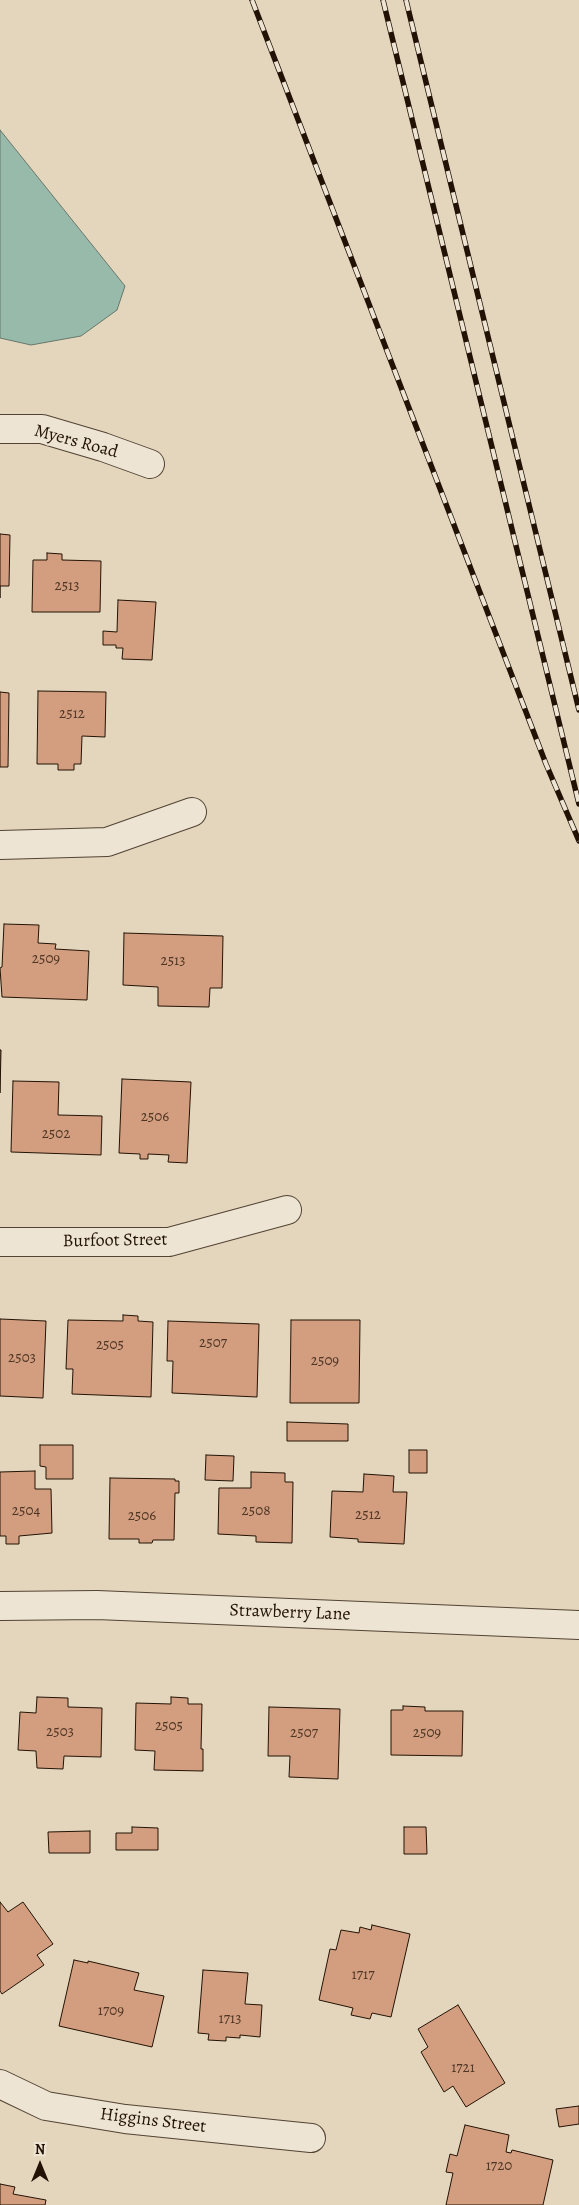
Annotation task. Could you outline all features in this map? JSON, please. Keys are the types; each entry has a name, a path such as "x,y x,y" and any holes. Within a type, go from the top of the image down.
{"street":[{"name":"Myers Road","path":"0,429 42,429 103,447 150,464"},
{"path":"0,844 107,842 192,812"},
{"name":"Burfoot Street","path":"0,1242 169,1242 287,1210"},
{"name":"Strawberry Lane","path":"0,1606 97,1605 579,1626"},
{"name":"Higgins Street","path":"0,2084 46,2106 126,2119 312,2138"}],"shaded area":[{"path":"0,130 125,286 117,310 81,336 31,345 0,338"}],"building":[{"path":"0,534 10,535 9,586 0,586"},
{"path":"47,553 62,554 62,560 101,561 100,612 32,612 33,560 47,560"},
{"path":"118,600 156,602 152,660 122,659 123,648 116,648 116,645 103,645 103,631 117,632"},
{"path":"38,691 106,692 105,737 82,736 81,764 74,764 74,770 58,770 58,764 37,764"},
{"path":"0,692 9,693 8,767 0,767"},
{"path":"4,924 39,925 38,943 56,944 55,949 89,951 87,1000 2,997 0,968 2,967"},
{"path":"124,933 223,936 222,988 210,988 209,1007 158,1006 158,987 123,985"},
{"path":"0,1050 1,1050 0,1093"},
{"path":"122,1079 191,1082 187,1163 168,1162 169,1155 148,1154 148,1159 140,1159 140,1154 119,1153"},
{"path":"13,1081 59,1082 58,1115 102,1116 101,1155 11,1152"},
{"path":"123,1315 138,1316 138,1321 153,1322 151,1397 72,1394 73,1369 66,1369 68,1320 123,1321"},
{"path":"0,1319 46,1321 43,1398 0,1396"},
{"path":"291,1320 360,1320 359,1403 290,1403"},
{"path":"168,1321 259,1324 257,1397 172,1393 173,1361 167,1361"},
{"path":"287,1422 348,1424 348,1441 287,1441"},
{"path":"40,1445 73,1445 73,1479 46,1479 46,1467 40,1466"},
{"path":"409,1450 427,1450 427,1473 409,1473"},
{"path":"206,1455 234,1456 233,1481 205,1480"},
{"path":"35,1471 35,1489 51,1489 52,1533 19,1536 19,1544 6,1544 6,1536 0,1536 0,1472"},
{"path":"251,1472 285,1473 285,1482 293,1482 292,1543 256,1542 256,1536 218,1534 219,1488 251,1488"},
{"path":"364,1474 394,1476 393,1492 407,1492 404,1544 358,1542 358,1539 330,1537 332,1491 363,1492"},
{"path":"110,1478 175,1479 175,1481 179,1481 179,1493 175,1493 174,1540 153,1540 152,1543 139,1543 139,1539 109,1539"},
{"path":"37,1697 68,1698 68,1707 102,1708 101,1757 64,1756 63,1769 37,1768 36,1751 18,1750 20,1712 36,1713"},
{"path":"171,1697 188,1698 188,1704 202,1704 201,1749 203,1749 203,1771 154,1770 155,1751 135,1750 136,1703 171,1704"},
{"path":"403,1706 425,1707 425,1711 463,1711 462,1756 391,1755 391,1710 403,1710"},
{"path":"269,1707 340,1709 338,1779 289,1777 290,1756 268,1756"},
{"path":"132,1827 158,1828 158,1850 116,1850 116,1833 132,1833"},
{"path":"404,1827 426,1827 427,1854 404,1854"},
{"path":"90,1831 90,1853 49,1853 48,1832"},
{"path":"0,1902 8,1912 23,1902 53,1944 37,1955 44,1965 2,1994 0,1991"},
{"path":"372,1925 410,1934 391,2017 372,2013 370,2019 351,2015 353,2008 319,2000 330,1949 336,1950 341,1930 359,1933 360,1927 371,1930"},
{"path":"74,1960 88,1963 88,1961 139,1973 134,1990 164,1996 152,2047 59,2026"},
{"path":"203,1970 248,1973 245,2004 262,2005 260,2037 240,2035 240,2038 226,2037 226,2041 208,2040 209,2034 198,2033"},
{"path":"458,2005 505,2083 466,2107 453,2086 444,2092 421,2052 428,2047 418,2029"},
{"path":"579,2106 579,2124 559,2127 556,2109"},
{"path":"465,2125 509,2135 506,2152 511,2153 512,2150 553,2160 543,2205 446,2205 453,2173 446,2172 450,2154 457,2156"},
{"path":"0,2184 15,2187 13,2194 46,2200 45,2205 0,2205"}],"railway":[{"path":"252,0 546,764 579,841"},
{"path":"383,0 579,804"},
{"path":"406,0 579,710"}]}
